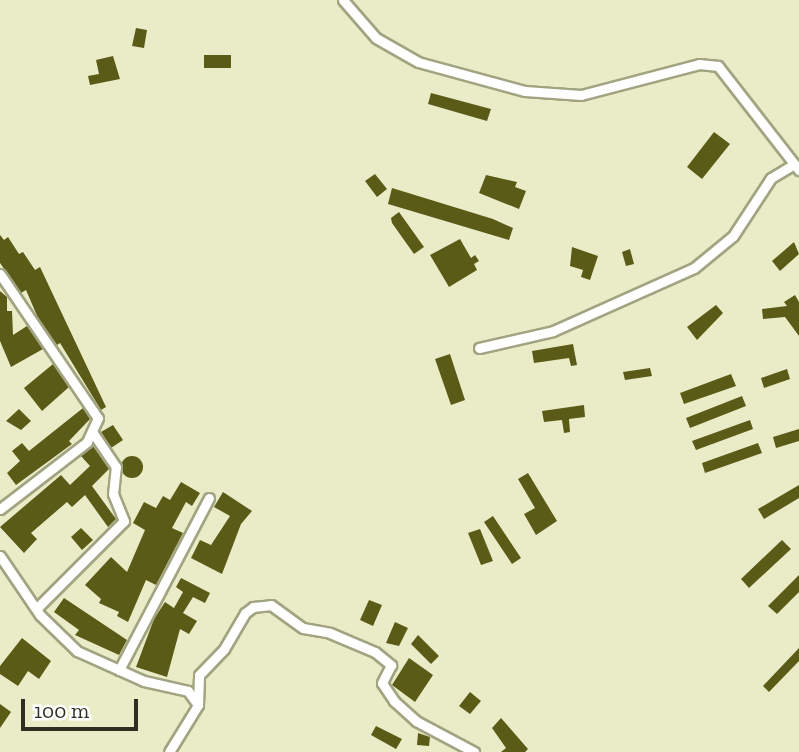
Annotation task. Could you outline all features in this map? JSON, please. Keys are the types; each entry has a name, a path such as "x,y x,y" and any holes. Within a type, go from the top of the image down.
{"street":[{"path":"343,0 376,38 418,62 525,91 581,95 699,64 719,66 797,167 771,178 733,236 694,268 553,331 480,348"},
{"path":"0,274 98,418 93,433 0,509"},
{"path":"37,608 124,521 113,494 116,467 93,433"},
{"path":"119,670 209,498"},
{"path":"0,556 37,608 76,651 144,681 179,687 198,705"},
{"path":"169,752 198,705 199,674 224,649 245,613 253,607 271,606 303,628 330,633 375,652 391,665 382,682 394,701 416,721 474,752"}],"building":[{"path":"136,28 147,30 144,48 132,46"},
{"path":"204,55 231,55 231,68 204,68"},
{"path":"113,56 120,79 90,85 88,76 99,74 96,60"},
{"path":"431,93 491,109 487,121 428,104"},
{"path":"714,132 730,144 702,179 687,167"},
{"path":"375,174 387,189 377,197 365,181"},
{"path":"486,175 517,182 515,187 526,191 519,209 479,193"},
{"path":"392,188 493,219 513,228 509,240 388,204"},
{"path":"399,212 424,247 414,254 392,223 391,218"},
{"path":"0,235 4,240 8,237 19,254 23,252 35,270 40,267 106,407 101,410 60,343 57,345 38,318 26,290 21,293 0,263"},
{"path":"460,239 471,258 475,255 479,261 474,264 477,270 449,287 430,255"},
{"path":"794,242 799,254 780,271 772,261"},
{"path":"572,247 598,256 590,280 581,277 583,270 570,266"},
{"path":"630,249 634,264 626,266 622,252"},
{"path":"0,291 7,297 7,311 12,311 13,335 27,326 43,349 11,367 0,341"},
{"path":"795,295 799,302 799,336 785,317 763,319 762,309 787,306 784,302"},
{"path":"716,305 723,313 697,340 687,327"},
{"path":"573,344 577,365 571,366 569,358 534,363 532,351"},
{"path":"450,354 465,400 451,405 435,359"},
{"path":"53,364 69,387 42,411 24,388"},
{"path":"650,368 652,376 625,380 623,372"},
{"path":"787,369 790,379 764,388 761,378"},
{"path":"731,374 736,386 684,404 680,393"},
{"path":"742,396 746,406 690,428 686,418"},
{"path":"584,405 585,417 569,419 570,432 564,433 562,420 544,422 542,411"},
{"path":"83,408 90,419 69,441 72,444 16,485 7,473 20,461 12,451 22,443 29,451"},
{"path":"19,409 31,421 21,430 6,421"},
{"path":"750,420 753,429 696,450 692,441"},
{"path":"113,425 123,440 111,448 101,432"},
{"path":"799,429 799,441 776,448 773,437"},
{"path":"758,443 762,453 705,473 702,463"},
{"path":"93,446 109,469 92,486 116,519 108,527 85,495 72,507 67,502 31,533 37,539 24,553 0,527 61,475 70,485 90,466 81,456"},
{"path":"132,456 140,459 143,467 140,475 132,478 124,475 121,467 124,459"},
{"path":"528,473 557,521 536,535 524,514 535,508 518,479"},
{"path":"181,482 200,493 192,506 186,502 172,528 183,533 156,585 146,580 128,622 117,616 119,612 99,603 101,599 85,585 111,557 127,572 145,530 133,523 144,502 156,508 163,496 170,500"},
{"path":"799,485 799,498 764,519 758,509"},
{"path":"223,492 252,511 241,524 222,574 191,558 200,540 211,545 230,516 214,507"},
{"path":"493,516 521,558 512,564 484,522"},
{"path":"81,528 93,540 82,550 71,537"},
{"path":"480,529 493,561 481,565 468,533"},
{"path":"782,540 791,549 749,588 741,579"},
{"path":"799,575 799,592 777,614 768,606"},
{"path":"181,578 210,593 205,603 193,597 183,613 197,621 189,634 180,629 167,677 136,667 154,619 165,602 174,608 183,592 176,587"},
{"path":"64,598 127,640 119,655 75,635 79,630 54,612"},
{"path":"369,600 382,605 373,626 360,620"},
{"path":"395,622 408,628 399,646 386,643"},
{"path":"418,635 439,656 431,664 411,644"},
{"path":"22,638 51,661 39,679 28,671 18,686 0,674 0,666"},
{"path":"799,648 799,661 769,692 763,686"},
{"path":"409,658 433,675 415,702 392,685"},
{"path":"470,692 481,701 470,714 459,706"},
{"path":"0,704 11,712 0,728"},
{"path":"501,718 528,749 525,752 501,752 506,748 492,728"},
{"path":"376,726 402,739 396,749 371,735"},
{"path":"418,733 430,737 429,746 417,745"}]}
